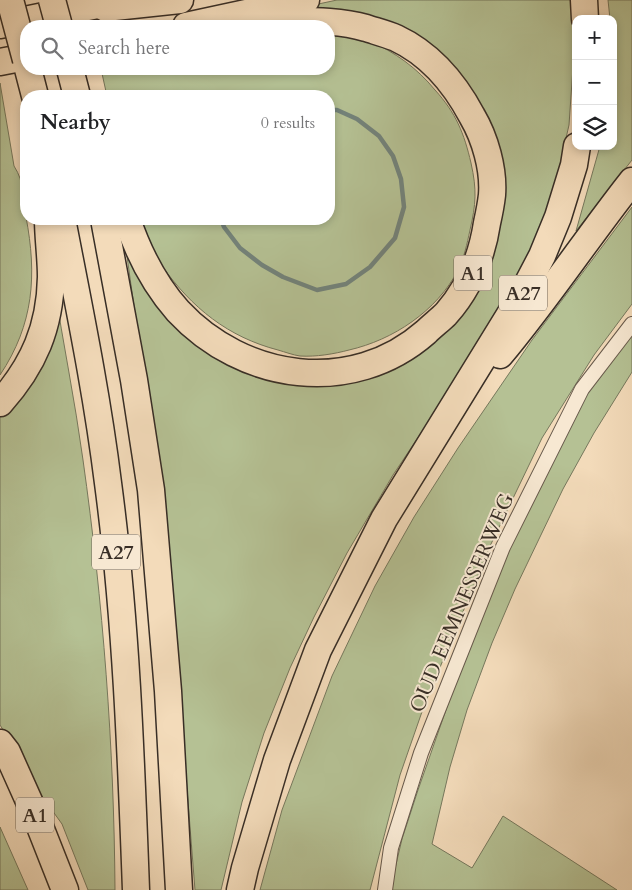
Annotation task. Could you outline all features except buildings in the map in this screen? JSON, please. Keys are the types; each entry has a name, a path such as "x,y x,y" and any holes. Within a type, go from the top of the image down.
{"highway":[{"path":"10,0 20,37"},
{"path":"25,20 122,0"},
{"path":"60,13 180,0"},
{"name":"A1","path":"218,20 306,0"},
{"path":"584,0 585,15"},
{"path":"0,25 20,21"},
{"name":"A1","path":"130,225 147,267 177,310 202,334 230,351 261,365 298,372 324,374 349,371 395,354 416,340 446,314 471,279 484,241 492,193 489,163 480,130 463,99 447,78 424,57 396,38 363,27 335,23"},
{"path":"0,62 20,60"},
{"path":"30,75 33,90"},
{"path":"72,75 75,90"},
{"name":"A27","path":"240,890 277,760 318,650 384,519 520,298 542,256 558,217 574,165 576,150"},
{"name":"A27","path":"441,426 520,332 590,234 632,181"},
{"path":"0,403 26,370 42,335 49,304 51,275 48,225"},
{"name":"A27","path":"63,225 95,388 120,590 128,688 136,890"},
{"name":"A27","path":"105,225 134,380 151,490 168,691 179,890"},
{"name":"A1","path":"0,743 7,752 37,819 65,890"}],"street":[{"name":"OUD EEMNESSERWEG","path":"385,890 392,848 421,753 502,547 582,389 632,324"}],"green space":[{"path":"337,0 572,0 572,82 569,125 549,213 533,253 467,364 393,475 347,553 290,668 264,733 242,802 221,890 195,890 168,548 124,235 170,305 316,382 434,338 503,190 440,60 335,23 335,20 326,20 295,9"},
{"path":"608,0 632,0 632,160 576,231 599,150 617,150 617,15 610,15"},
{"path":"335,35 355,35 379,45 413,68 428,82 454,115 465,142 474,181 475,204 464,256 458,270 438,298 412,322 382,339 343,351 331,354 300,356 260,344 227,329 199,308 174,281 158,261 141,225 335,225 335,90 106,90 102,75 335,75"},
{"path":"0,83 14,166 20,178 20,225 27,225 32,279 30,299 20,337 0,375"},
{"path":"632,207 632,304 594,355 542,438 491,544 424,706 400,775 370,890 260,890 282,810 332,676 375,586 414,517 458,448 532,340"},
{"path":"54,284 80,438 102,620 110,728 115,890 88,890 62,824 36,788 19,755 0,725 0,415"},
{"path":"632,331 632,372 594,433 563,489 515,589 492,643 467,710 450,767 432,844 472,868 503,816 617,890 390,890 402,839 418,790 454,687 509,547 569,426 590,389"},
{"path":"0,827 28,890 0,890"}],"waterway":[{"path":"223,225 240,248 262,265 283,277 317,290 346,284 370,267 395,238 404,207 401,179 393,156 379,136 357,119 335,110"}]}
